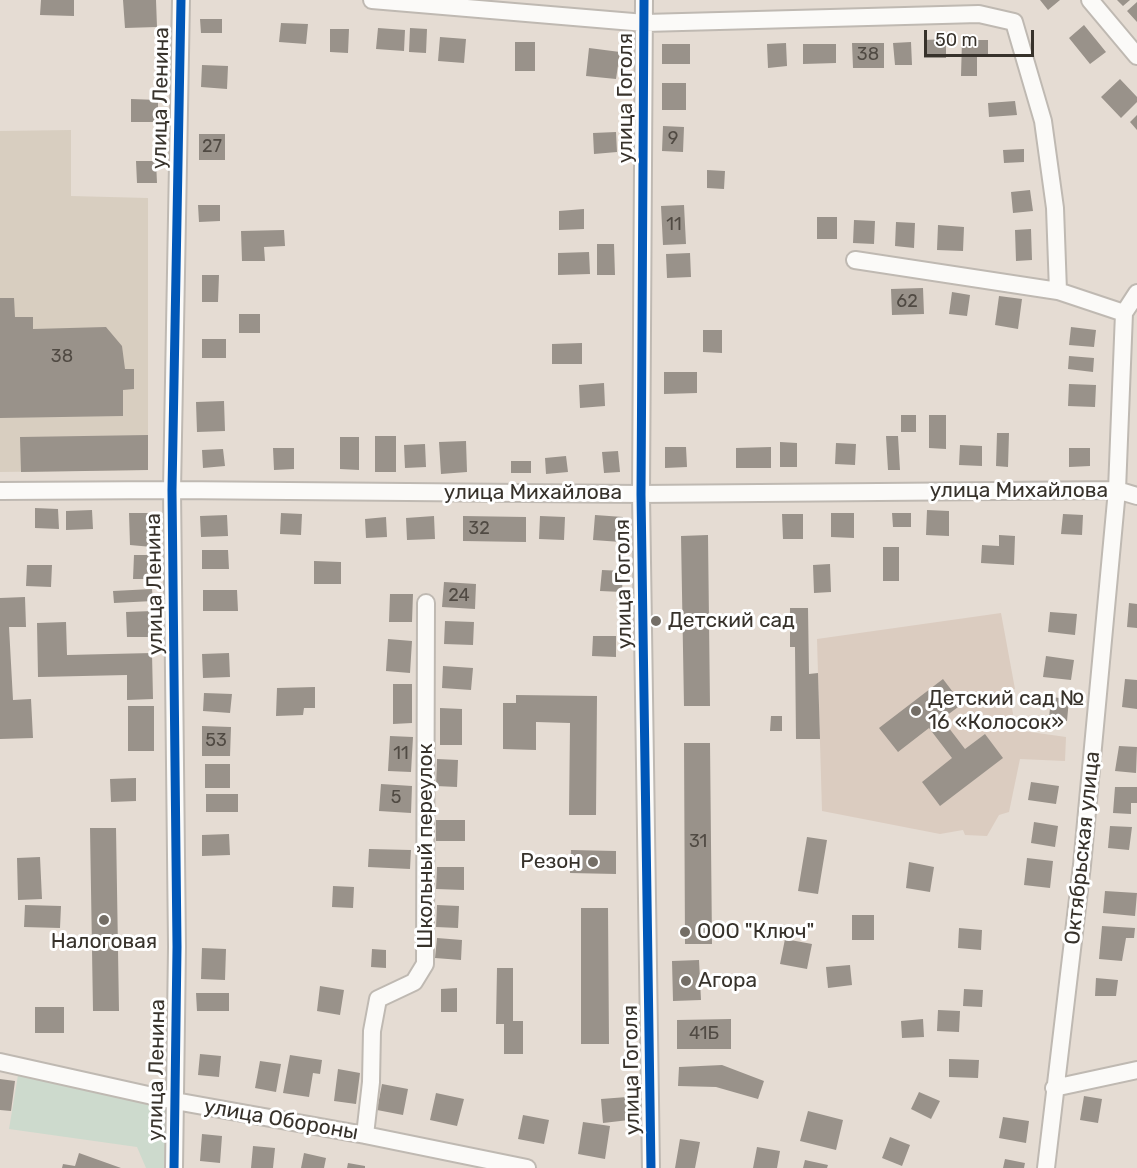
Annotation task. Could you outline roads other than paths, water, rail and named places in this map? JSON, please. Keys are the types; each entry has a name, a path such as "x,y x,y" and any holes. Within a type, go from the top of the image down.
{"street":[{"name":"улица Ленина","path":"174,1168 177,947 172,490 181,0"},
{"path":"372,0 645,23 979,14 1014,22 1043,121 1055,208 1058,291"},
{"name":"улица Гоголя","path":"644,0 641,494 651,1168"},
{"path":"1090,0 1137,56"},
{"path":"855,260 1058,291 1124,313 1137,293"},
{"name":"Октябрьская улица","path":"1046,1168 1082,865 1117,490 1124,313"},
{"name":"улица Михайлова","path":"0,491 172,490 641,494 1117,490 1137,496"},
{"name":"Школьный переулок","path":"365,1135 371,1082 372,1031 378,999 414,982 425,964 426,603"},
{"name":"улица Обороны","path":"0,1062 175,1101 365,1135 527,1168"},
{"path":"1054,1088 1137,1070"}],"place":[{"name":"Детский сад","path":"656,621"},
{"name":"Детский сад № 16 «Колосок»","path":"916,711"},
{"name":"Резон","path":"593,862"},
{"name":"Налоговая","path":"104,920"},
{"name":"ООО \"Ключ\"","path":"685,932"},
{"name":"Агора","path":"686,981"}]}
